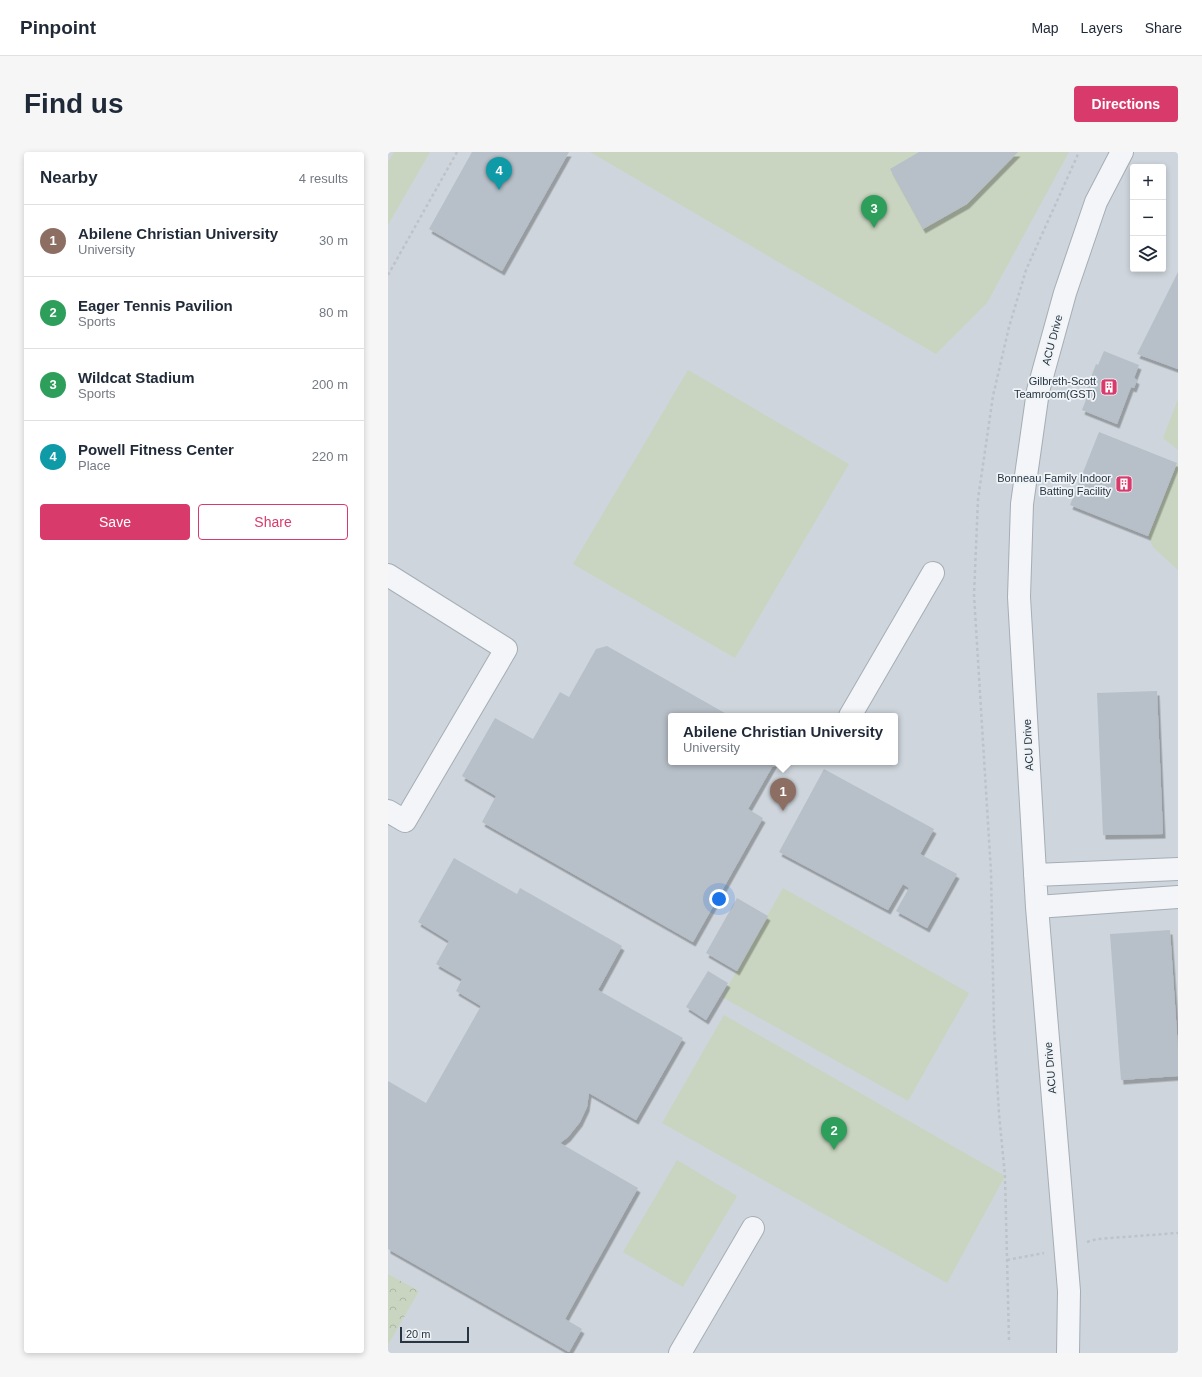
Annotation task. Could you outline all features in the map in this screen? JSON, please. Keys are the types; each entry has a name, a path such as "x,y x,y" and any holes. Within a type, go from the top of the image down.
{"lane":[{"name":"ACU Drive","path":"1068,1353 1069,1291 1037,907 1019,597 1022,504 1038,391 1065,293 1096,202 1122,152"},
{"path":"852,713 933,573"},
{"path":"388,575 506,649 405,821 388,811"},
{"path":"1035,876 1178,869"},
{"path":"1037,907 1178,897"},
{"path":"680,1353 752,1228"}],"path":[{"path":"388,275 457,152"},
{"path":"1009,1340 1006,1176 999,1114 994,1027 991,872 974,595 978,499 993,396 1009,327 1026,270 1079,152"},
{"path":"1007,1260 1066,1248 1097,1239 1178,1233"}],"shaded area":[{"path":"388,152 1178,152 1178,1353 388,1353"}],"green space":[{"path":"394,152 430,152 388,225 388,162"},
{"path":"590,152 1069,152 987,303 936,354"},
{"path":"688,370 849,464 735,658 573,564"},
{"path":"1178,399 1178,450 1163,438"},
{"path":"1178,462 1178,570 1153,547 1148,536"},
{"path":"783,888 969,993 908,1101 722,997"},
{"path":"724,1015 1005,1176 947,1283 662,1123"},
{"path":"677,1160 737,1196 683,1287 623,1252"},
{"path":"388,1274 419,1291 388,1345"}],"building":[{"path":"472,152 569,152 502,271 429,229"},
{"path":"919,152 1018,152 967,204 923,229 890,169"},
{"path":"1178,272 1178,369 1137,354"},
{"name":"Gilbreth-Scott Teamroom(GST)","path":"1104,351 1139,365 1134,378 1137,380 1134,388 1131,387 1117,424 1082,410 1087,397 1084,396 1096,364 1098,365"},
{"name":"Bonneau Family Indoor Batting Facility","path":"1099,432 1177,463 1148,536 1070,505"},
{"path":"607,646 725,713 668,713 668,765 773,765 748,809 763,818 693,942 482,822 496,796 462,776 495,718 533,739 560,692 569,697 596,649"},
{"path":"1157,691 1163,834 1103,835 1097,693"},
{"path":"824,769 934,829 920,854 957,874 927,928 896,911 909,888 903,884 888,910 779,852"},
{"path":"454,858 517,894 520,888 622,946 598,990 683,1038 636,1120 589,1093 587,1107 580,1122 568,1137 560,1143 638,1188 565,1319 582,1329 569,1352 388,1249 388,1081 426,1103 481,1006 456,991 462,979 436,964 449,941 418,922"},
{"path":"737,898 768,916 737,971 706,953"},
{"path":"1170,930 1178,1049 1178,1076 1121,1080 1110,934"},
{"path":"708,971 728,983 706,1020 686,1007"}],"place":[{"name":"Powell Fitness Center","path":"499,190"},
{"name":"Wildcat Stadium","path":"874,228"},
{"name":"Gilbreth-Scott Teamroom(GST)","path":"1109,387"},
{"name":"Bonneau Family Indoor Batting Facility","path":"1124,484"},
{"name":"Abilene Christian University","path":"783,811"},
{"name":"Eager Tennis Pavilion","path":"834,1150"}]}
